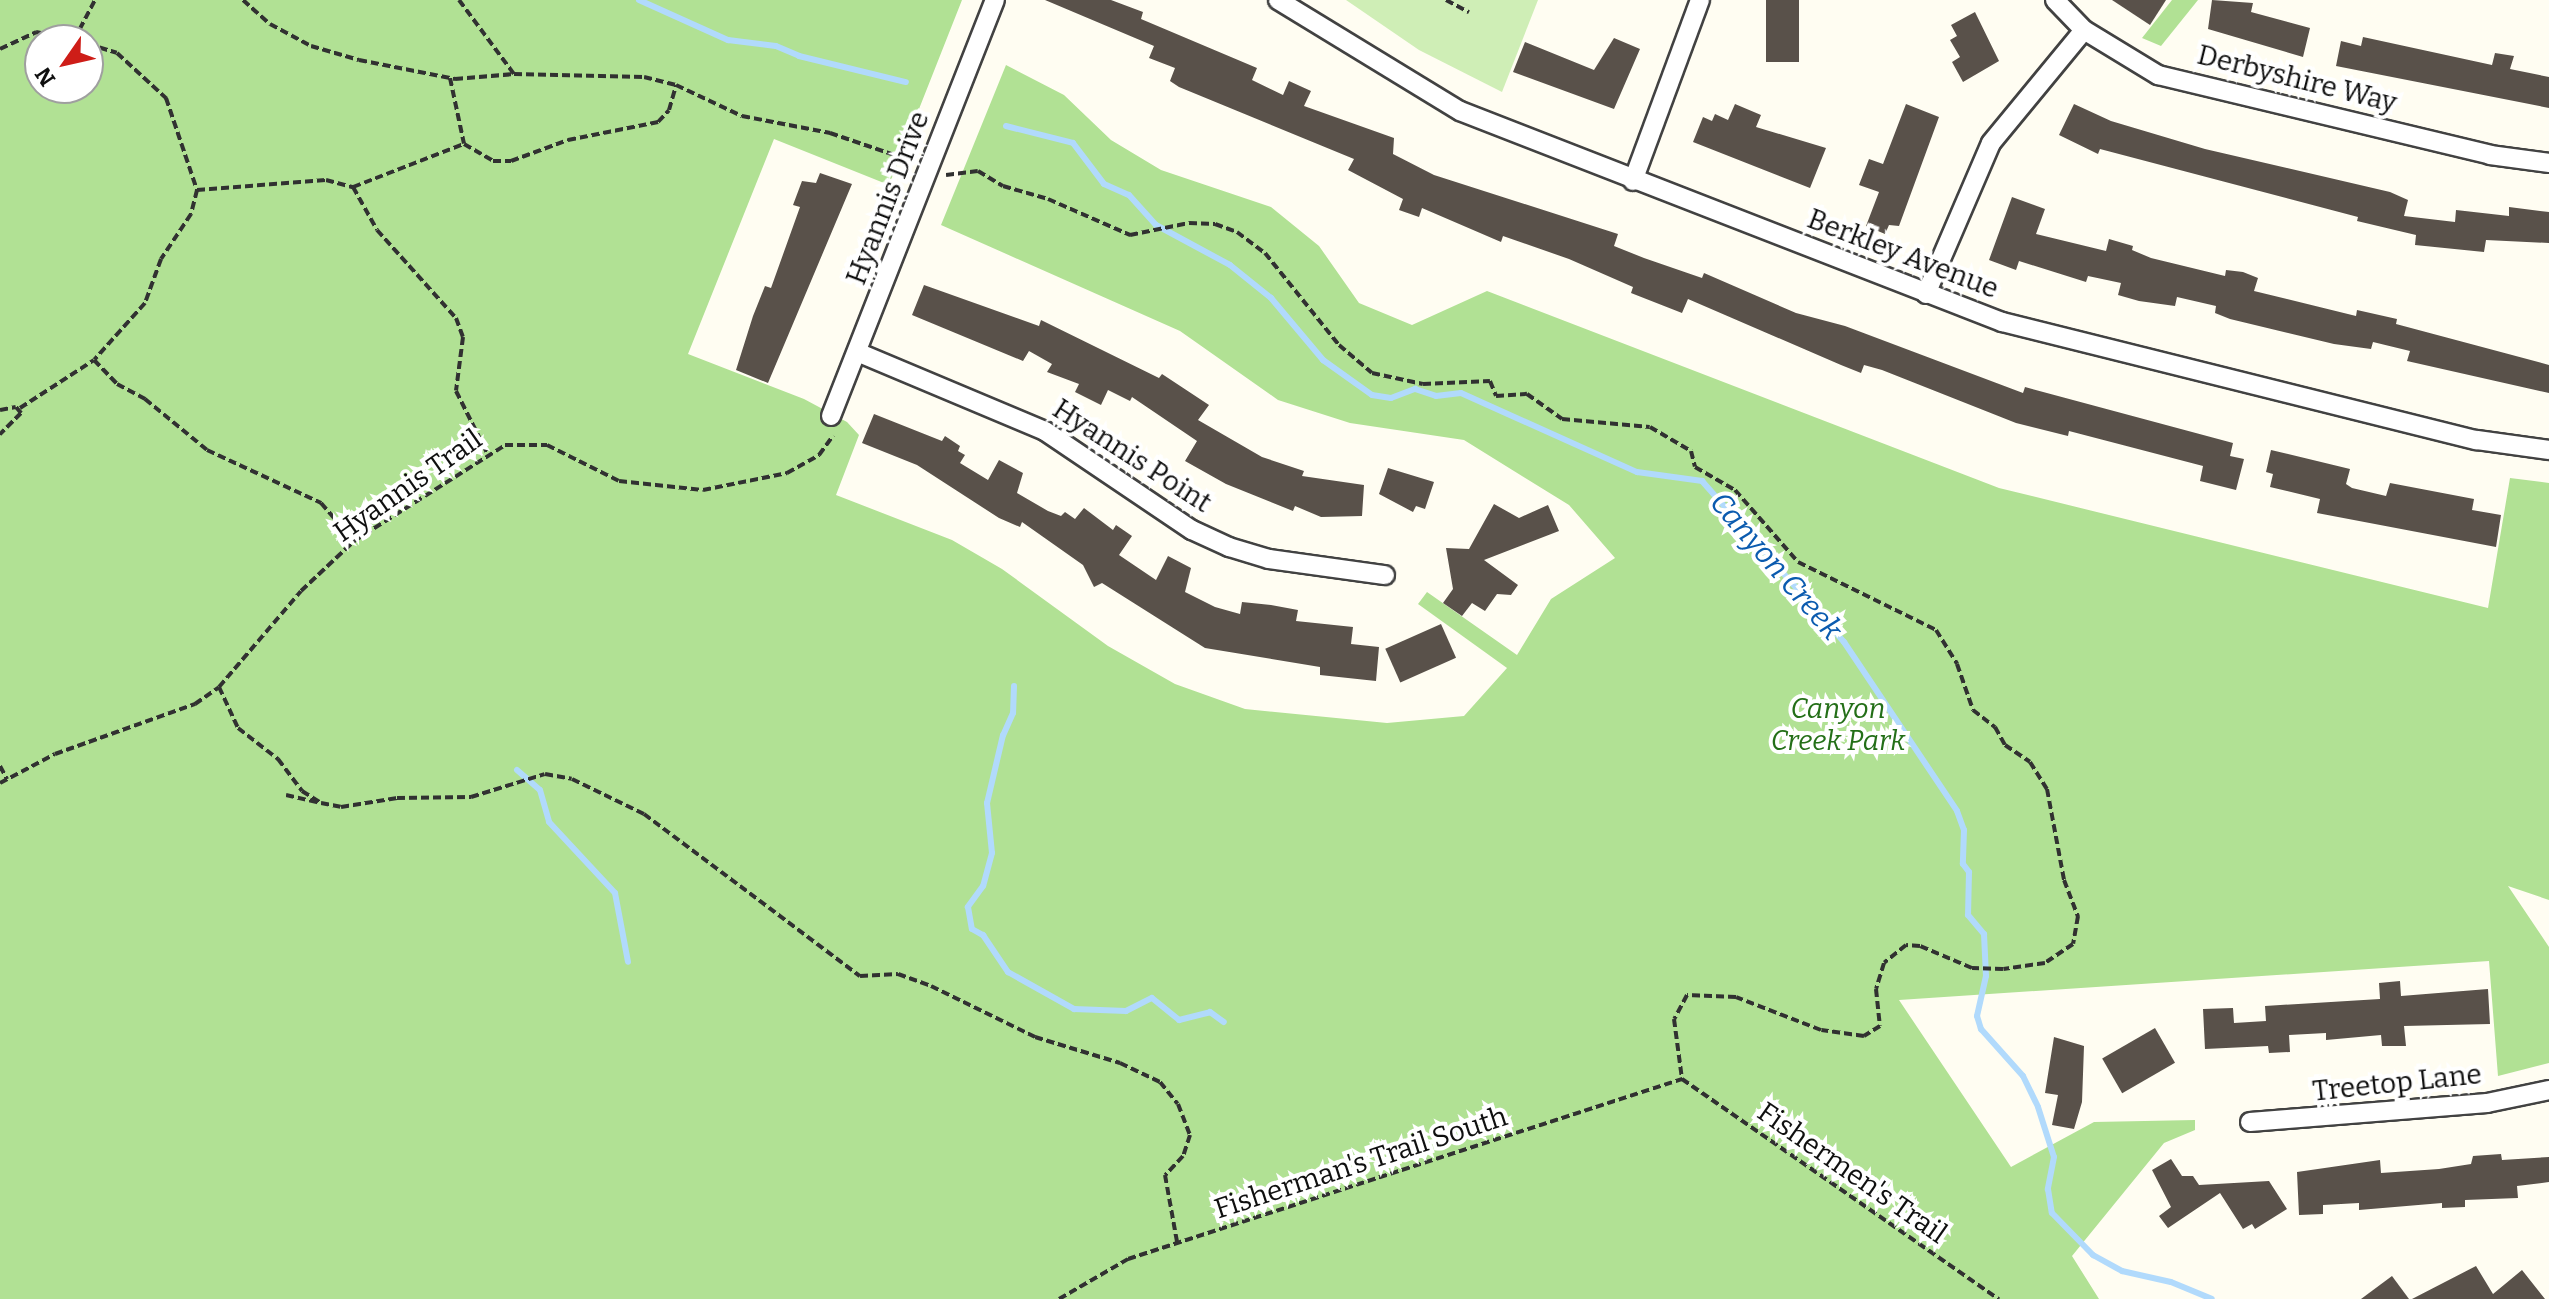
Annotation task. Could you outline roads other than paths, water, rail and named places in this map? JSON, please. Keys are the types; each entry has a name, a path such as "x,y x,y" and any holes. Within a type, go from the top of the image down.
{"street":[{"name":"Hyannis Drive","path":"834,422 857,352 995,0"},
{"name":"Berkley Avenue","path":"1278,0 1460,111 1926,294 2083,344 2477,440 2549,450"},
{"path":"1633,181 1700,0"},
{"name":"Derbyshire Way","path":"2055,0 2084,30 2158,75 2490,155 2549,163"},
{"path":"1926,294 1991,143 2084,30"},
{"name":"Hyannis Point","path":"857,352 1045,431 1192,530 1229,547 1269,559 1385,575"},
{"name":"Treetop Lane","path":"2250,1122 2472,1104 2549,1090"}],"waterway":[{"name":"Canyon Creek","path":"639,0 728,40 776,46 799,56 906,82"},
{"name":"Canyon Creek","path":"1006,126 1073,143 1104,184 1129,195 1156,225 1230,265 1271,298 1323,360 1372,395 1391,398 1415,389 1436,396 1461,393 1637,472 1702,481 1844,642 1957,811 1964,830 1963,864 1969,872 1968,915 1984,934 1986,976 1977,1016 1981,1029 2023,1076 2038,1107 2054,1157 2048,1189 2052,1213 2093,1255 2122,1271 2171,1282 2212,1299"},
{"path":"1014,686 1013,713 1003,735 987,803 992,853 983,886 968,907 972,929 983,935 1008,972 1074,1009 1126,1011 1152,998 1179,1020 1210,1012 1224,1022"},
{"path":"517,770 540,790 549,822 615,893 628,962"}],"park label":[{"name":"Canyon Creek Park","path":"1838,725"}]}
